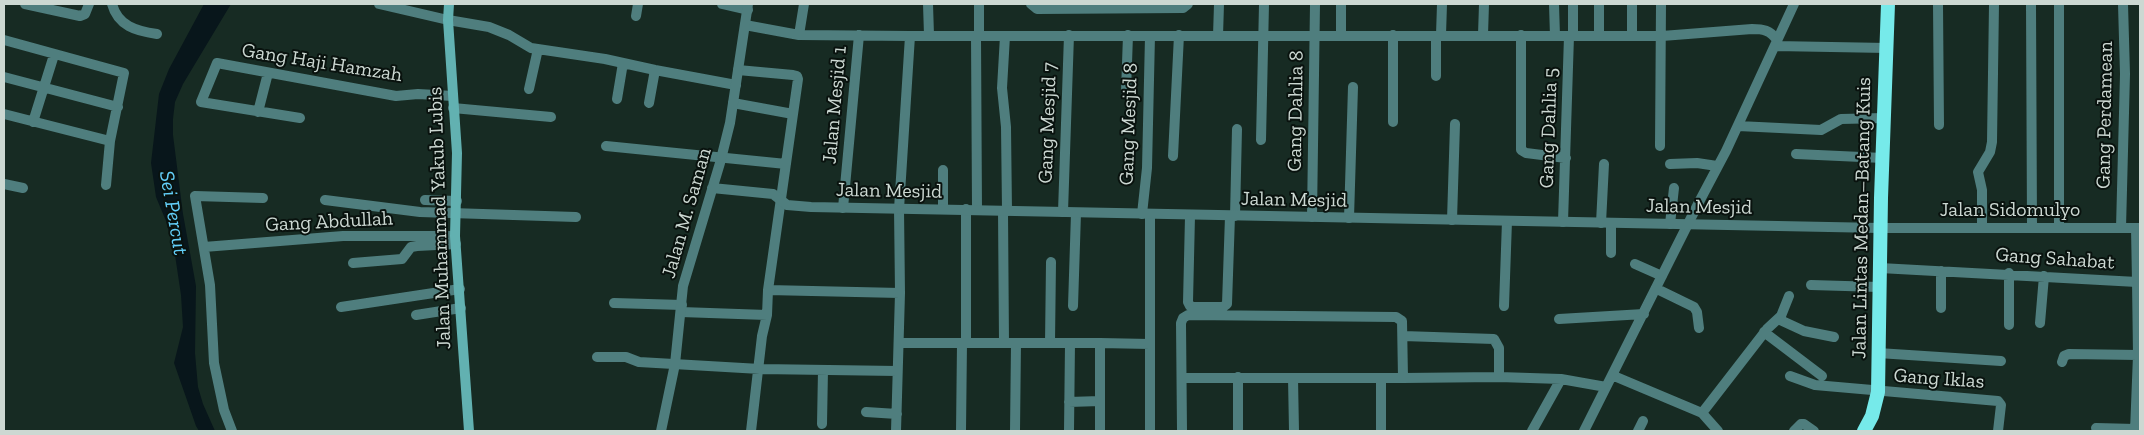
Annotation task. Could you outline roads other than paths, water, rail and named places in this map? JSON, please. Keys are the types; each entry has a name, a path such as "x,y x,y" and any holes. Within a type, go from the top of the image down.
{"highway":[{"name":"Jalan Lintas Medan–Batang Kuis","path":"1865,431 1872,416 1878,392 1880,228 1888,4"}],"main road":[{"name":"Jalan Muhammad Yakub Lubis","path":"449,4 448,20 457,153 456,240 469,431"}],"street":[{"path":"25,4 80,16 86,14 89,4"},
{"path":"112,4 125,25 139,31 157,34"},
{"path":"379,4 448,20 489,27 510,35 526,46 538,49 736,85"},
{"path":"636,16 638,4"},
{"path":"722,4 748,7"},
{"path":"799,35 804,4"},
{"path":"928,4 928,36"},
{"path":"978,210 977,36 979,4"},
{"path":"1031,4 1037,9 1183,8 1188,4"},
{"path":"1218,36 1219,4"},
{"path":"1261,140 1264,4"},
{"name":"Gang Dahlia 8","path":"1312,217 1315,4"},
{"path":"1341,4 1341,34"},
{"path":"1436,76 1442,4"},
{"path":"1483,36 1484,4"},
{"path":"1554,4 1555,36"},
{"name":"Gang Dahlia 5","path":"1563,222 1573,4"},
{"path":"1599,36 1600,4"},
{"path":"1632,4 1632,36"},
{"path":"1660,146 1661,4"},
{"path":"1584,431 1606,387 1614,376 1738,126 1794,4"},
{"path":"1938,4 1939,124"},
{"path":"1982,227 1982,190 1978,172 1990,152 1992,142 1994,4"},
{"path":"2031,4 2032,227"},
{"path":"2059,4 2059,227"},
{"name":"Gang Perdamean","path":"2121,228 2125,74 2124,4"},
{"name":"Jalan M. Saman","path":"661,431 675,364 683,286 688,264 694,253 722,157 733,103 748,7"},
{"path":"745,25 799,35 859,36 1315,36 1341,34 1393,36 1662,36 1752,29 1766,30 1773,34 1776,43"},
{"path":"1126,92 1128,35"},
{"path":"1173,156 1179,35"},
{"name":"Jalan Mesjid 1","path":"843,208 859,36"},
{"path":"896,431 900,293 900,209 910,36"},
{"path":"1004,343 1006,127 1002,88 1005,36"},
{"name":"Gang Mesjid 7","path":"1063,212 1069,36"},
{"name":"Gang Mesjid 8","path":"1150,36 1146,214 1150,344 1150,431"},
{"path":"1393,36 1393,122"},
{"path":"1521,36 1521,150 1526,153 1566,158"},
{"path":"4,40 124,73 110,141 106,185"},
{"path":"1776,43 1887,48"},
{"path":"529,89 538,49"},
{"path":"33,122 54,55"},
{"path":"617,99 623,63"},
{"name":"Gang Haji Hamzah","path":"258,112 202,102 217,64 396,96 418,94 453,96"},
{"path":"649,103 655,70"},
{"path":"738,70 793,75 797,76 798,79 768,290 767,315 762,336 760,368 751,431"},
{"path":"268,73 258,112 300,118"},
{"path":"4,77 118,107"},
{"path":"1349,218 1353,87"},
{"path":"733,103 793,114"},
{"path":"453,108 551,117"},
{"path":"4,114 110,141"},
{"path":"1738,126 1821,130 1842,119 1884,118"},
{"path":"1452,220 1455,124"},
{"path":"1190,216 1188,302 1193,308 1223,307 1227,304 1237,129"},
{"path":"606,146 786,164"},
{"path":"1796,154 1882,158"},
{"path":"1670,164 1697,163 1718,166"},
{"path":"1604,164 1606,223 1611,253"},
{"path":"943,170 943,209"},
{"path":"4,184 23,188"},
{"name":"Jalan Mesjid","path":"712,188 766,192 776,195 792,206 843,208 1880,228"},
{"path":"1670,224 1674,188"},
{"path":"232,431 224,410 214,363 210,285 195,196 262,198"},
{"path":"325,200 420,212 576,217"},
{"path":"425,200 457,201"},
{"path":"961,431 966,210"},
{"path":"1073,306 1076,213"},
{"path":"1504,306 1507,221"},
{"name":"Jalan Sidomulyo","path":"1880,228 2138,228"},
{"path":"2136,282 2138,228"},
{"name":"Gang Abdullah","path":"204,247 343,236 456,240"},
{"path":"353,263 402,259 411,247 456,240"},
{"path":"1050,262 1050,343"},
{"path":"1635,264 1662,276"},
{"name":"Gang Sahabat","path":"1880,268 2136,282 2138,374 2135,430"},
{"path":"1941,270 1941,308"},
{"path":"2009,274 2009,325"},
{"path":"2040,323 2044,276"},
{"path":"1811,285 1879,287"},
{"path":"1656,289 1694,307 1697,312 1698,328"},
{"path":"341,307 460,290"},
{"path":"768,290 900,293"},
{"path":"1702,414 1764,332 1783,313 1789,296"},
{"path":"614,302 767,315"},
{"path":"416,315 461,308"},
{"path":"1559,319 1644,314"},
{"path":"1182,431 1181,323 1183,318 1188,315 1396,316 1402,321 1403,378"},
{"path":"1778,318 1804,331 1834,337"},
{"path":"1764,332 1822,376"},
{"path":"1403,336 1494,340 1499,348 1499,377"},
{"path":"899,343 1150,344"},
{"path":"1015,431 1016,343"},
{"path":"1069,431 1070,343"},
{"path":"1100,343 1100,431"},
{"path":"1878,353 2001,361"},
{"path":"2062,362 2064,356 2069,354 2138,355"},
{"path":"597,357 626,357 637,362 675,364 898,372"},
{"path":"822,424 823,370"},
{"path":"1614,376 1702,414 1718,431"},
{"name":"Gang Iklas","path":"1790,376 1815,385 1998,401 2001,405 1998,431"},
{"path":"1238,377 1238,431"},
{"path":"1182,378 1499,377 1561,379 1606,387"},
{"path":"1293,378 1294,431"},
{"path":"1381,378 1381,431"},
{"path":"1532,431 1561,379"},
{"path":"1070,402 1100,401"},
{"path":"866,412 897,414"},
{"path":"1638,431 1643,421"},
{"path":"1794,431 1801,424 1814,431"},
{"path":"2096,428 2135,430"}],"water":[{"name":"Sei Percut","path":"204,4 231,4 183,84 175,102 173,135 183,214 196,286 195,353 198,387 215,431 199,431 174,363 183,327 181,295 175,255 166,221 156,197 151,163 159,94 169,69"}]}
